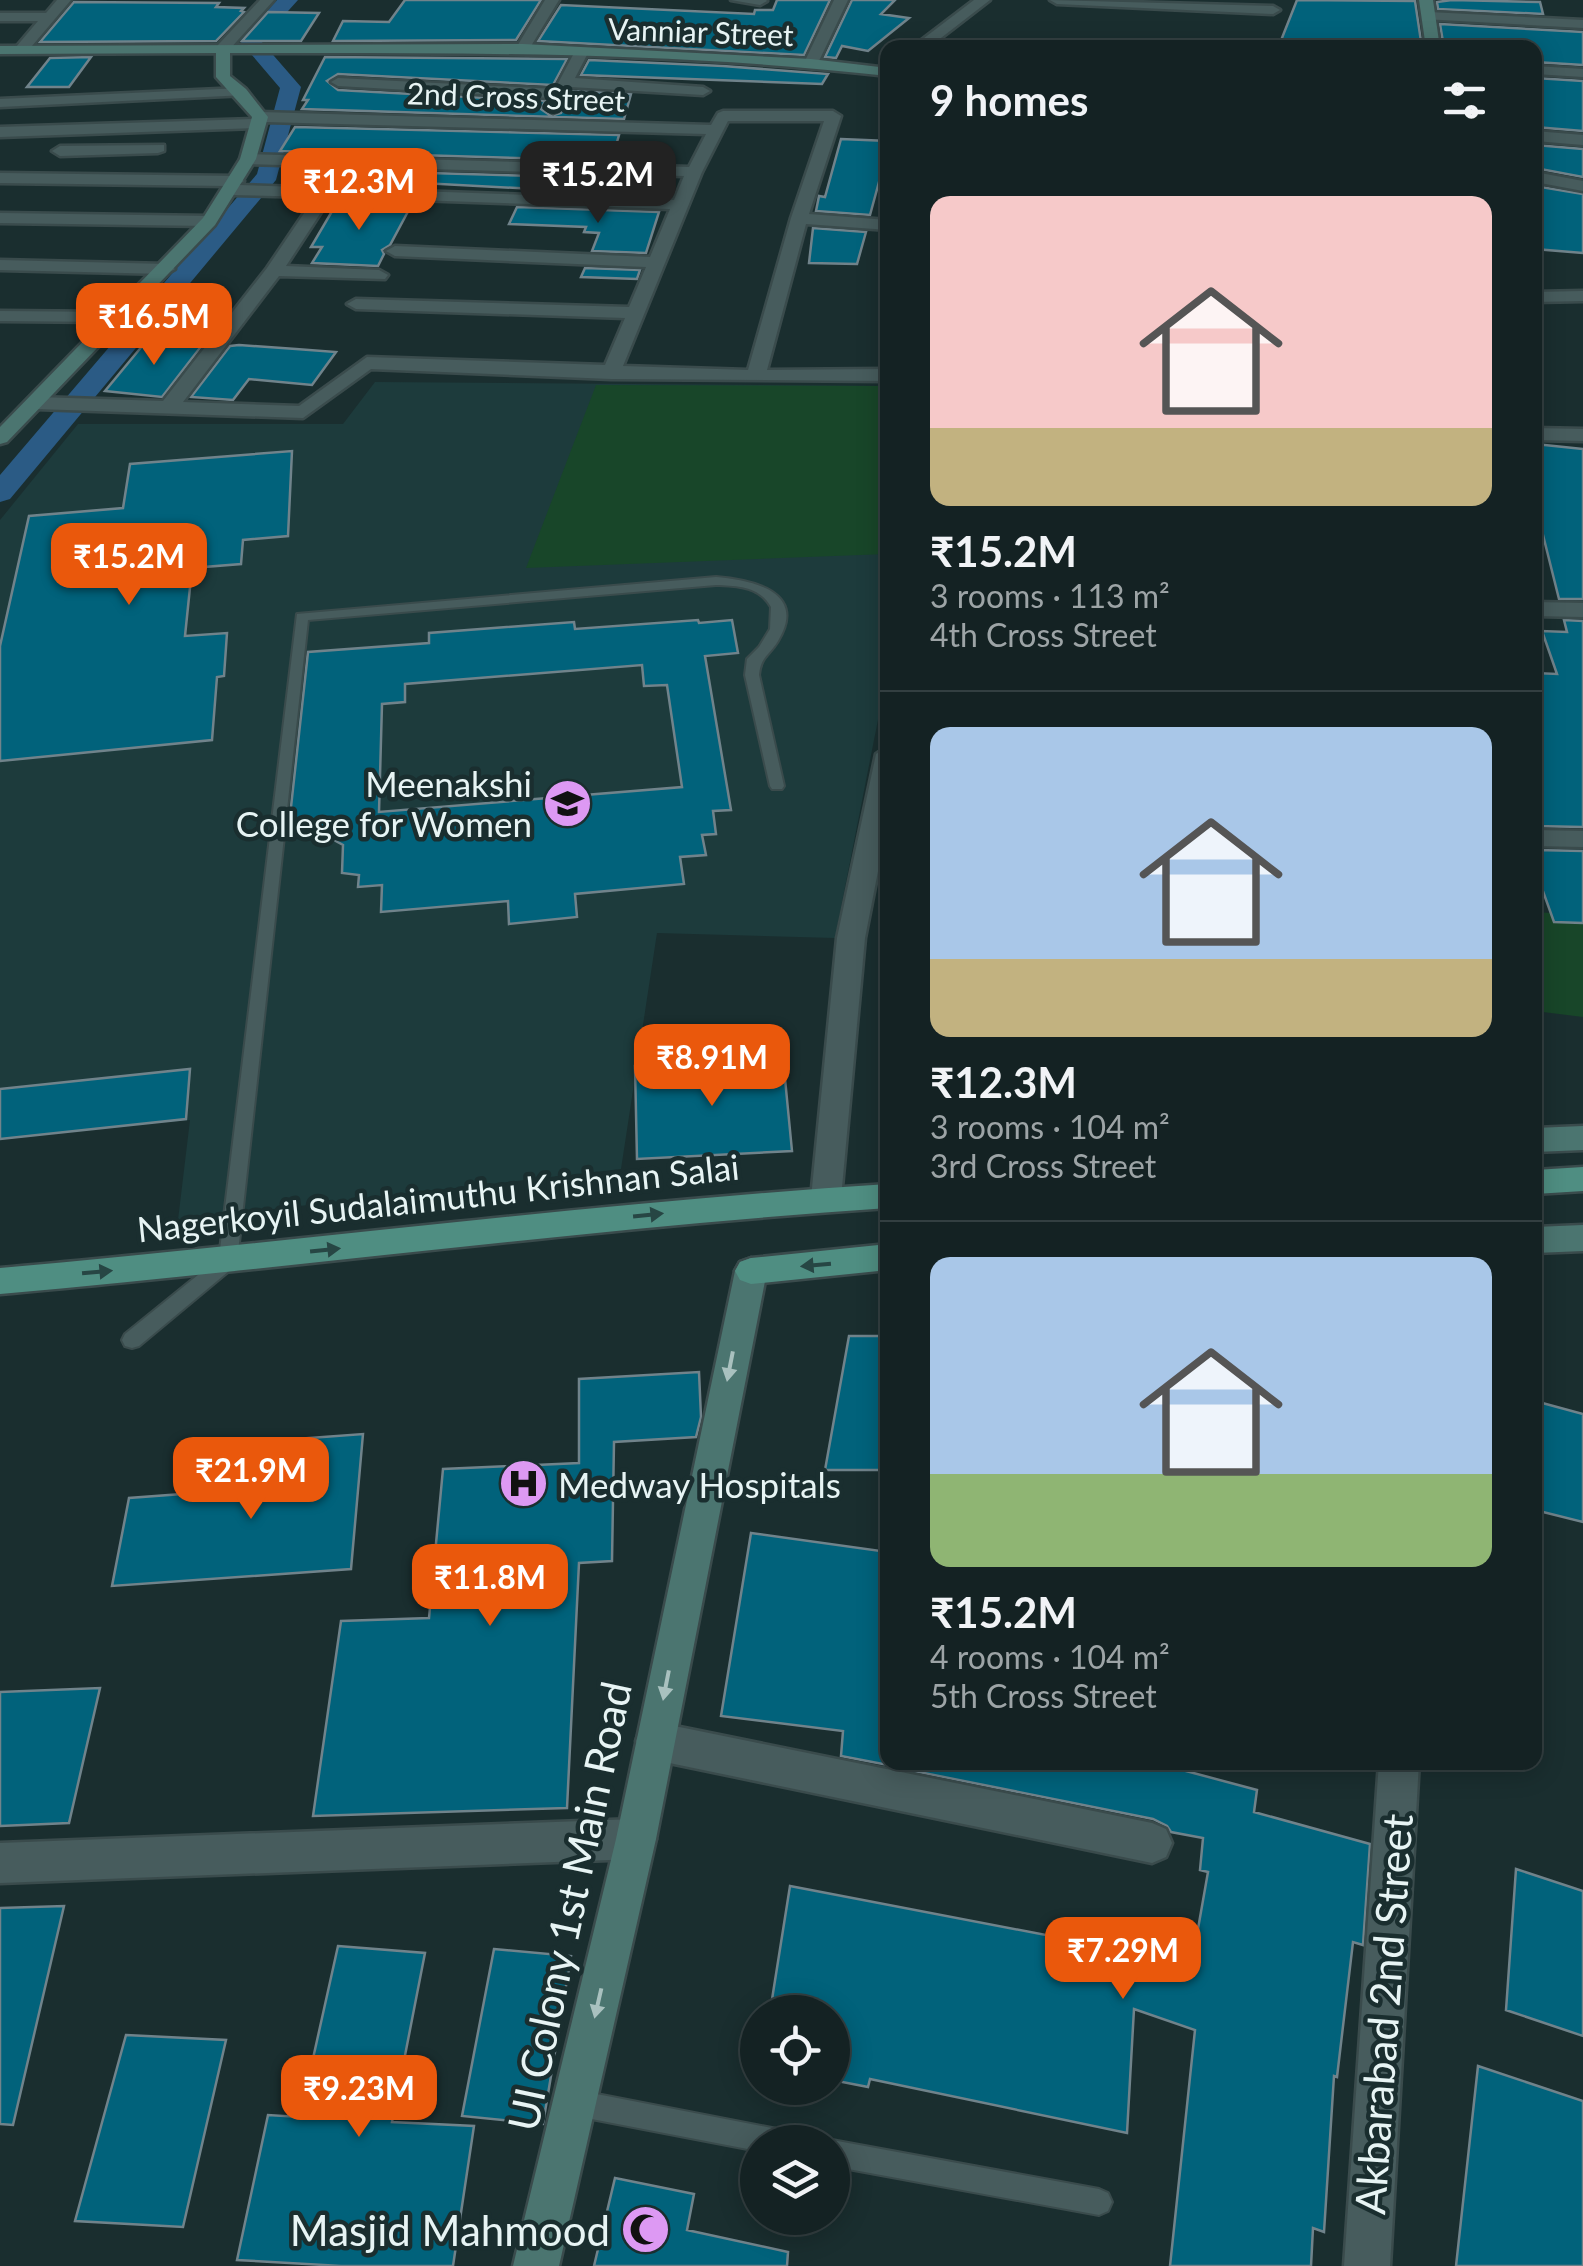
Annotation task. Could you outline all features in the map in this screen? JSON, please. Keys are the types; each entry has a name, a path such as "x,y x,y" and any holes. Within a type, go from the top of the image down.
{"main road":[{"path":"1542,1182 1583,1180"},
{"name":"Nagerkoyil Sudalaimuthu Krishnan Salai","path":"0,1281 826,1198 880,1196"},
{"path":"751,1271 880,1259"}],"street":[{"path":"22,50 64,0"},
{"path":"3,431 37,403 113,318 166,269 234,186 248,159 253,109 223,77 224,48 266,0"},
{"path":"523,48 552,0"},
{"path":"738,0 760,1"},
{"path":"811,63 841,0"},
{"path":"929,40 983,0"},
{"path":"1057,0 1238,4 1273,10"},
{"path":"1426,0 1432,40"},
{"path":"1429,16 1583,24"},
{"path":"0,17 48,17"},
{"name":"Vanniar Street","path":"0,50 523,48 880,70"},
{"path":"504,196 581,53"},
{"path":"1542,70 1583,73"},
{"path":"338,82 702,92"},
{"path":"0,103 253,109"},
{"path":"0,114 82,106"},
{"path":"48,178 82,106"},
{"path":"0,132 70,130 253,109"},
{"name":"2nd Cross Street","path":"253,109 533,145 716,130"},
{"path":"610,373 694,172 728,114 834,116 798,218 756,376"},
{"path":"1542,137 1583,140"},
{"path":"248,159 293,160 533,145 694,172"},
{"path":"60,152 158,148"},
{"path":"0,178 681,205"},
{"path":"1542,178 1583,186"},
{"path":"168,408 274,271 326,193"},
{"path":"0,218 209,221"},
{"path":"798,218 880,225"},
{"path":"395,251 657,262"},
{"path":"0,265 166,269"},
{"path":"274,271 380,275"},
{"path":"1542,297 1583,296"},
{"path":"356,304 634,313"},
{"path":"0,316 113,318"},
{"path":"37,403 303,412 367,363 610,373 880,375"},
{"path":"1542,434 1583,435"},
{"path":"1542,609 1583,610"},
{"path":"826,1198 851,938 880,794"},
{"path":"1542,838 1583,839"},
{"path":"1542,1140 1583,1138"},
{"path":"1542,1240 1583,1238"},
{"name":"UI Colony 1st Main Road","path":"536,2266 636,1838 751,1271"},
{"path":"655,1741 1152,1843"},
{"name":"Akbarabad 2nd Street","path":"1367,2266 1398,1770"},
{"path":"0,1863 636,1838"}],"lane":[{"path":"132,1340 228,1260 302,617 716,580 753,585 774,601 781,626 772,647 754,659 752,675 777,786"},
{"path":"575,2103 740,2135"},
{"path":"850,2156 1100,2202"}],"shaded area":[{"path":"375,382 880,386 880,710 835,938 657,933 621,1169 178,1220 190,1120 0,1137 0,520 78,424 343,424"}],"green space":[{"path":"596,385 880,386 880,554 526,568"},
{"path":"1542,912 1583,915 1583,1017 1542,1012"}],"building":[{"path":"405,0 541,0 516,40 333,41 343,21 389,22"},
{"path":"777,0 830,0 804,55 538,41 561,5 754,14 755,10 773,10"},
{"path":"852,0 895,0 881,14 909,18 868,51 842,46 836,58 825,57"},
{"path":"1297,0 1415,1 1421,40 1281,40"},
{"path":"74,2 219,3 216,7 244,8 244,12 216,41 40,42"},
{"path":"1437,2 1540,2 1543,14 1438,9"},
{"path":"268,12 319,13 301,41 242,41"},
{"path":"1440,24 1583,32 1583,65 1542,62 1542,40 1443,40"},
{"path":"91,57 69,87 27,87 50,58"},
{"path":"325,57 567,59 553,85 338,74 327,81 338,90 545,101 541,109 551,116 561,113 573,91 631,94 624,119 302,109"},
{"path":"589,60 828,74 822,84 581,75"},
{"path":"1542,78 1583,81 1583,131 1542,128"},
{"path":"295,127 619,135 615,149 657,151 653,162 280,151"},
{"path":"841,139 880,141 880,182 870,215 816,211 819,196 825,197"},
{"path":"1542,146 1583,149 1583,177 1542,169"},
{"path":"357,171 646,179 642,189 666,190 664,196 422,183 420,188 348,185"},
{"path":"1542,187 1583,194 1583,253 1542,250"},
{"path":"338,201 412,204 390,245 382,250 378,266 312,263 322,247 311,247"},
{"path":"517,207 659,212 646,253 592,251 599,233 584,232 586,227 509,224"},
{"path":"813,228 866,232 857,264 809,263"},
{"path":"585,268 640,270 637,279 581,277"},
{"path":"148,339 203,344 162,397 105,391"},
{"path":"230,346 336,352 312,385 249,379 233,400 191,397"},
{"path":"1542,445 1583,449 1583,599 1559,599 1542,531"},
{"path":"292,451 288,536 243,540 241,564 192,568 185,636 227,633 224,676 217,677 212,740 0,761 0,646 29,516 123,508 130,464"},
{"path":"732,620 738,653 705,656 731,810 713,811 716,834 702,835 706,855 680,857 684,884 575,894 577,917 509,924 508,901 381,912 382,885 358,887 359,875 342,873 343,845 290,816 308,652 429,643 429,633 574,622 575,629","holes":["642,665 644,686 667,685 682,787 379,812 382,704 405,702 405,684"]},
{"path":"1564,620 1583,621 1583,827 1542,826 1542,673 1557,674 1542,631 1567,632"},
{"path":"1542,850 1583,851 1583,923 1554,922 1542,889"},
{"path":"783,1058 792,1151 637,1159 635,1066"},
{"path":"190,1069 186,1119 0,1139 0,1089"},
{"path":"849,1336 880,1336 880,1470 825,1470"},
{"path":"699,1372 701,1417 696,1437 614,1442 612,1561 579,1563 567,1808 313,1816 341,1621 429,1618 443,1469 579,1463 579,1379"},
{"path":"1542,1403 1583,1414 1583,1522 1542,1512"},
{"path":"363,1434 351,1569 112,1586 129,1498 276,1487 283,1440"},
{"path":"751,1533 880,1551 880,1763 841,1756 843,1731 721,1716"},
{"path":"100,1688 69,1823 0,1826 0,1692"},
{"path":"909,1770 1182,1770 1257,1790 1254,1812 1370,1844 1363,1945 1353,1942 1337,2077 1334,2076 1324,2232 1313,2228 1311,2266 1170,2266 1195,2030 1134,2009 1127,2133 870,2079 868,2087 850,2084 850,1995 773,1995 790,1886 1192,1963 1208,1872 1200,1870 1203,1838 1171,1832 1153,1819"},
{"path":"1516,1869 1583,1891 1583,2036 1506,2010"},
{"path":"64,1906 13,2125 0,2124 0,1908"},
{"path":"338,1946 425,1953 392,2122 474,2126 453,2266 341,2266 237,2260 268,2115 300,2117"},
{"path":"494,1949 571,1956 543,2124 462,2116"},
{"path":"126,2035 226,2040 183,2227 75,2221"},
{"path":"1478,2066 1583,2101 1583,2266 1456,2266"},
{"name":"Masjid Mahmood","path":"615,2178 694,2194 687,2230 788,2252 787,2266 594,2266"}],"waterway":[{"path":"0,493 268,175 291,87 250,41 288,0"}],"place":[{"name":"Meenakshi College for Women","path":"567,803"},
{"name":"Medway Hospitals","path":"523,1484"},
{"name":"Masjid Mahmood","path":"645,2230"}]}
